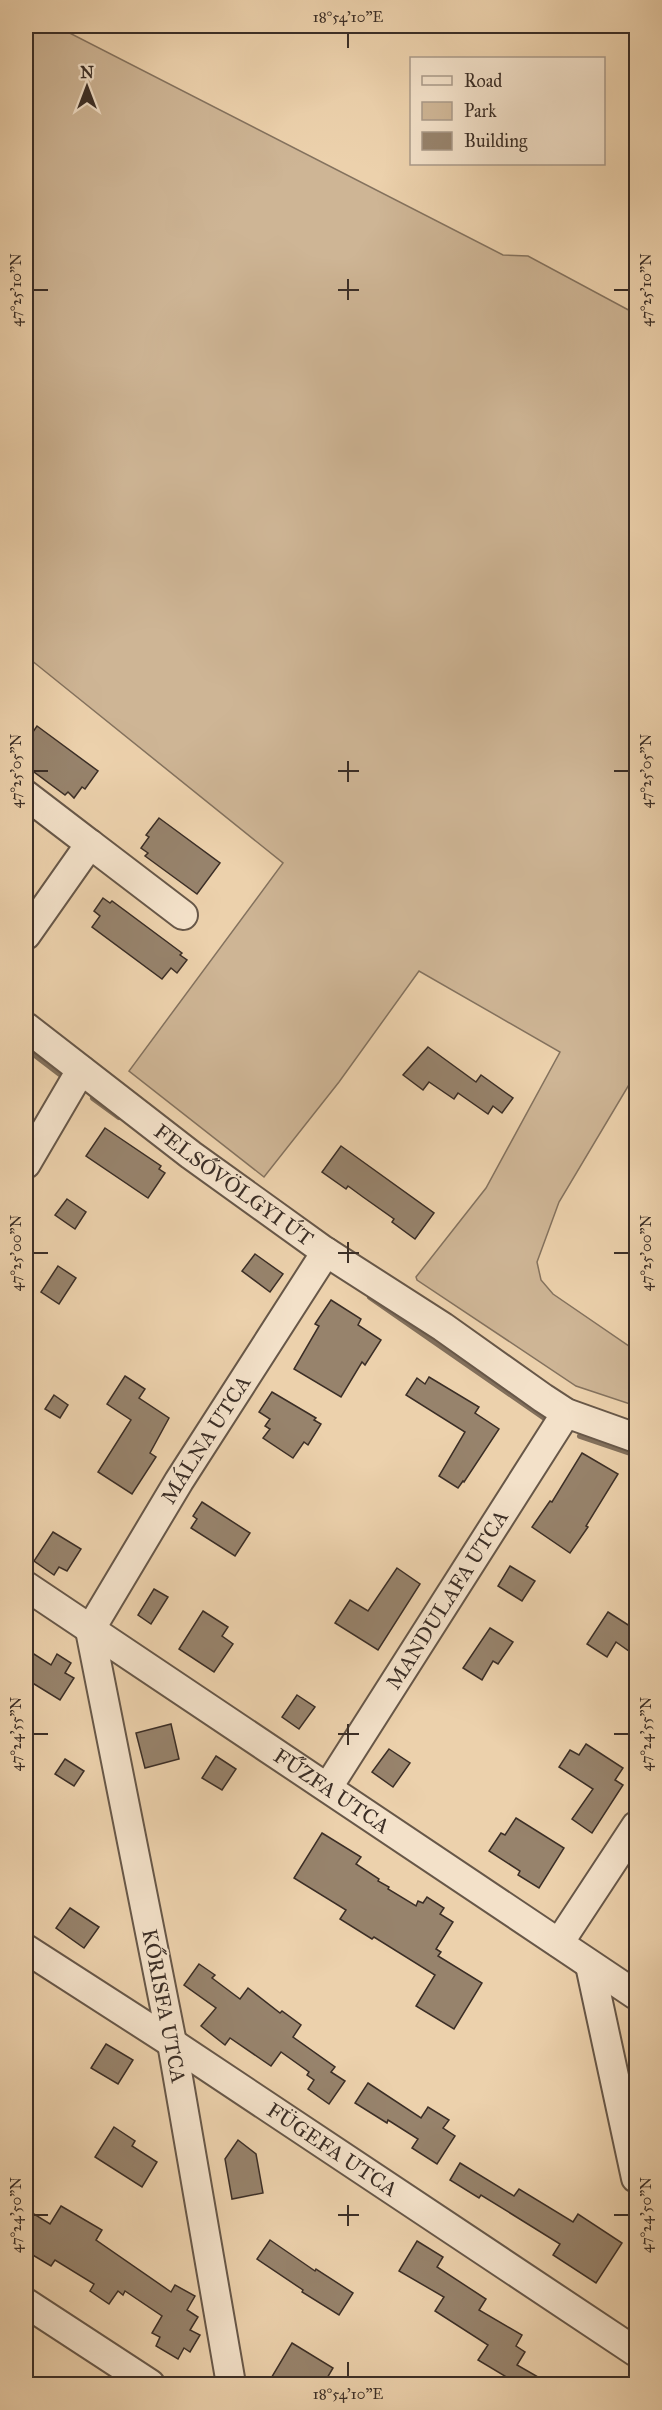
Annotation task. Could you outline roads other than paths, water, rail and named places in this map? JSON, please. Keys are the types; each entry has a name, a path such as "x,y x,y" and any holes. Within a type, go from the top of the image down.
{"street":[{"path":"26,795 183,915"},
{"path":"26,935 90,844"},
{"name":"FELSŐVÖLGYI ÚT","path":"26,1027 192,1155 326,1252 443,1328 566,1413 636,1438"},
{"path":"26,1164 81,1070"},
{"name":"MÁLNA UTCA","path":"90,1630 179,1481 326,1252"},
{"name":"MANDULAFA UTCA","path":"328,1787 566,1413"},
{"name":"FŰZFA UTCA","path":"26,1586 636,1995"},
{"name":"KŐRISFA UTCA","path":"90,1630 172,2043 231,2385"},
{"path":"559,1943 636,1826"},
{"name":"FÜGEFA UTCA","path":"26,1949 172,2043 636,2352"},
{"path":"590,1965 636,2178"},
{"path":"26,2303 150,2385"}],"waterway":[{"path":"26,1048 60,1074"},
{"path":"93,1098 119,1117"},
{"path":"370,1297 549,1421"},
{"path":"580,1436 636,1455"}]}
